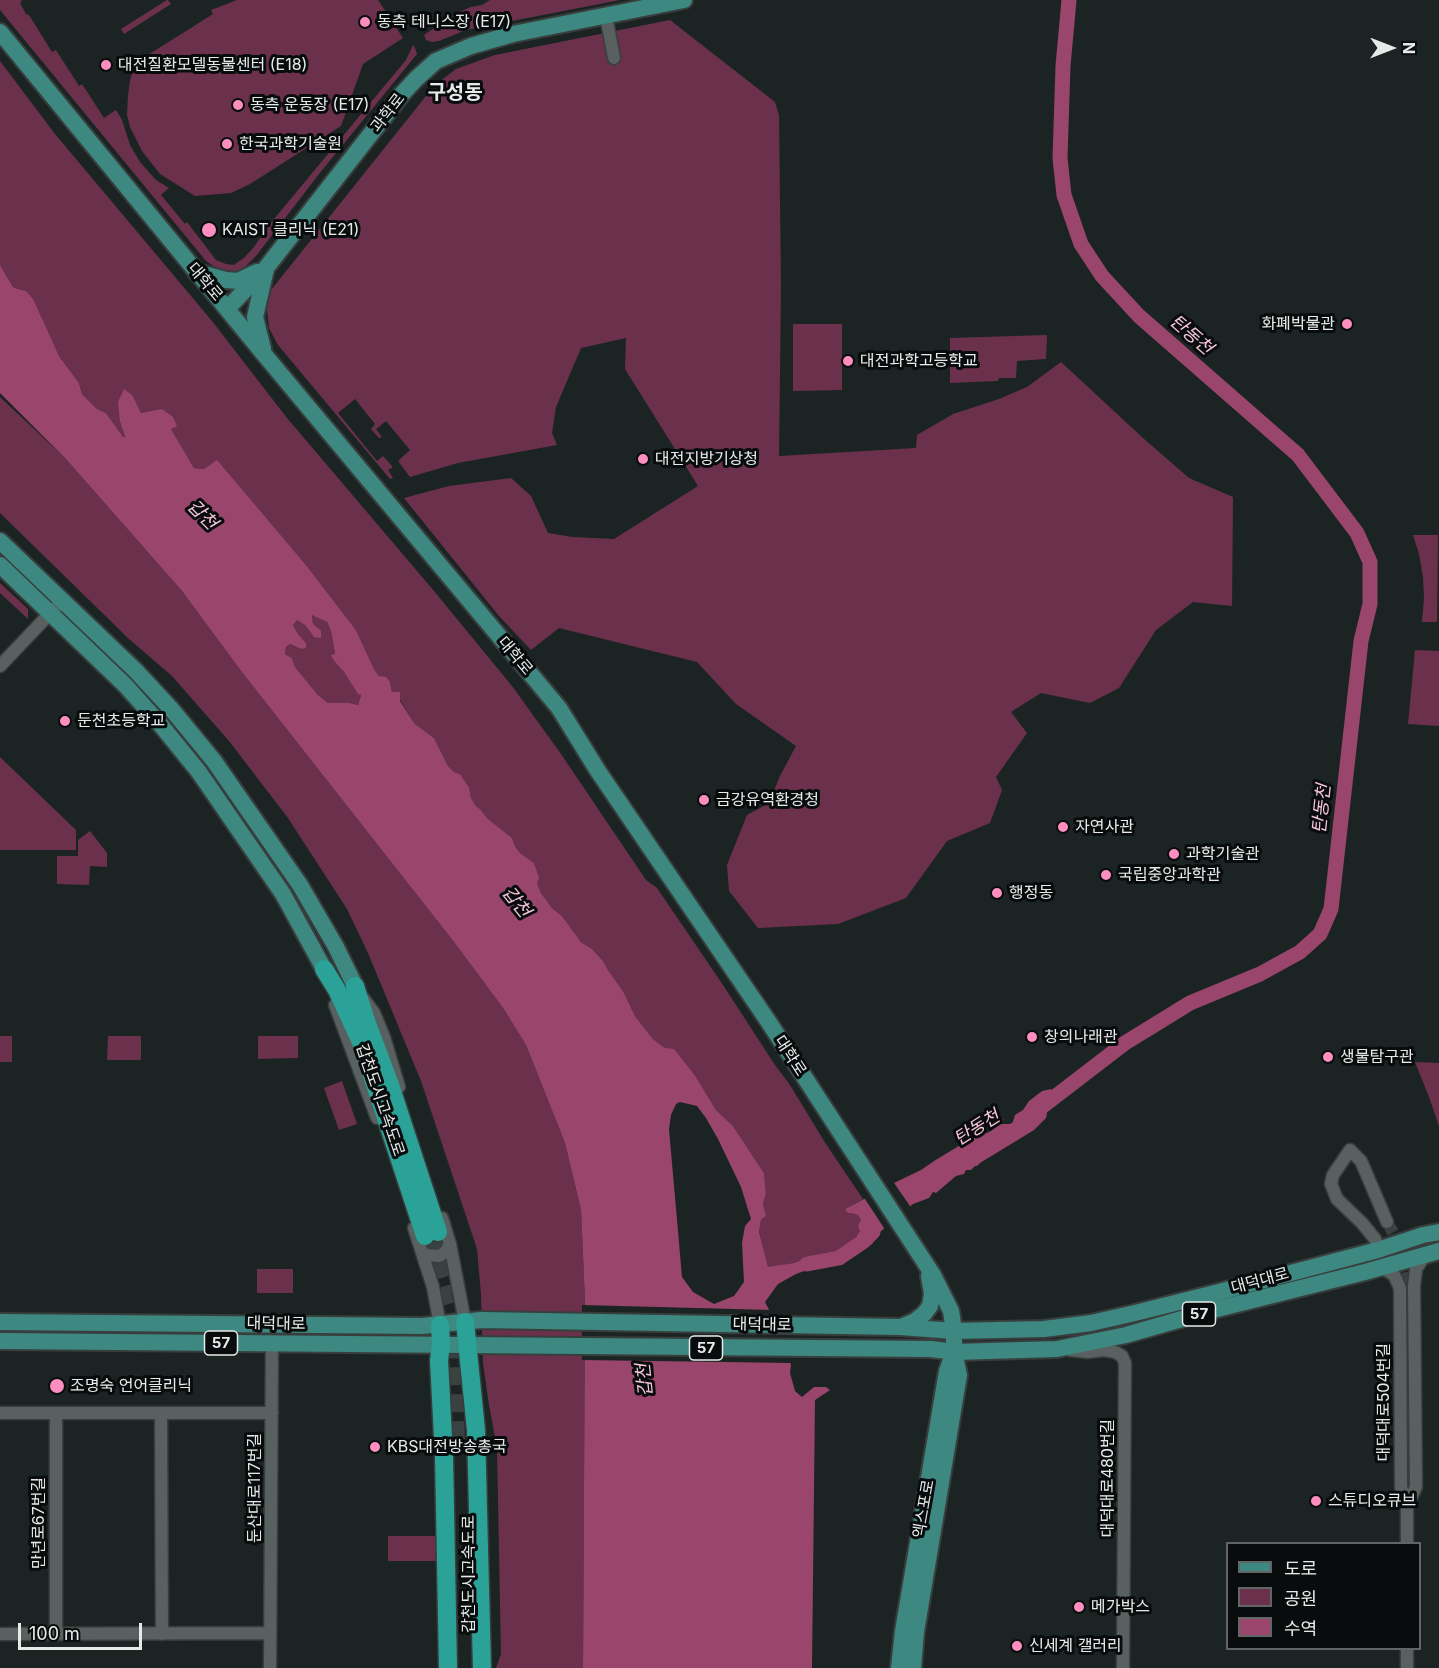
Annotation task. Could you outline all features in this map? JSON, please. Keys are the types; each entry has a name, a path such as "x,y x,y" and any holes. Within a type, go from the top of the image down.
{"highway":[{"name":"갑천도시고속도로","path":"324,969 337,990 361,1042 393,1135 434,1241"},
{"name":"갑천도시고속도로","path":"355,986 393,1094 434,1241"},
{"path":"473,1321 475,1346 467,1440 482,1668"},
{"path":"440,1325 448,1668"},
{"path":"443,1432 452,1422 461,1420 469,1423 467,1440"},
{"name":"갑천도시고속도로","path":"459,1668 467,1440"},
{"name":"갑천도시고속도로","path":"467,1440 470,1668"}],"main road":[{"name":"과학로","path":"227,309 266,268 402,94 436,61 471,46 502,37 684,0"},
{"name":"대학로","path":"0,32 558,708 922,1256 951,1311 954,1331"},
{"path":"196,272 238,281 266,268"},
{"path":"264,353 255,317 266,268"},
{"path":"0,540 143,679 214,761 300,885 336,947 355,986"},
{"path":"0,565 125,685 199,772 283,894 324,969"},
{"name":"대덕대로","path":"0,1322 422,1326 473,1321 900,1327 954,1331 1044,1329 1091,1323 1215,1293 1439,1232"},
{"name":"대덕대로","path":"0,1341 931,1349 954,1352 1057,1349 1126,1335 1432,1253"},
{"path":"900,1327 915,1321 930,1306 932,1294 930,1280 922,1256"},
{"name":"엑스포로","path":"913,1668 917,1626 959,1375 954,1352 954,1331"},
{"name":"엑스포로","path":"899,1668 903,1631 947,1371 954,1352"}],"street":[{"path":"606,16 614,58"},
{"path":"0,666 63,600"},
{"path":"1378,1250 1376,1239 1333,1192 1331,1184 1333,1175 1350,1150 1361,1161 1387,1222"},
{"path":"434,1241 473,1321"},
{"path":"434,1241 440,1325"},
{"path":"1407,1542 1407,1355 1416,1269 1432,1253"},
{"name":"대덕대로504번길","path":"1381,1268 1394,1275 1400,1288 1407,1355"},
{"name":"둔산대로117번길","path":"270,1668 273,1343"},
{"name":"대덕대로480번길","path":"1057,1349 1115,1352 1122,1356 1125,1363 1123,1668"},
{"path":"0,1413 272,1413"},
{"name":"만년로67번길","path":"56,1413 56,1634"},
{"path":"161,1413 162,1634"},
{"path":"0,1634 270,1634"},
{"path":"1407,1650 1407,1668"}],"green space":[{"path":"0,0 21,0 20,3 26,14 29,15 52,52 56,50 79,86 82,84 104,118 116,110 122,120 130,145 140,162 156,180 169,188 161,195 185,224 187,222 216,260 226,264 234,265 254,247 269,225 406,60 413,45 417,54 319,174 256,256 237,271 226,271 206,261 0,10"},
{"path":"167,0 171,4 124,34 121,29"},
{"name":"동측 운동장 (E17)","path":"237,0 378,0 403,38 363,64 341,126 250,184 231,193 195,196 160,174 142,151 130,127 127,115 130,81 133,69 140,60 213,14 211,10"},
{"path":"490,0 620,0 466,30 439,41 426,40 424,35 449,18"},
{"path":"670,20 775,102 779,115 781,287 779,456 916,448 917,435 953,414 1027,387 1061,362 1189,478 1233,497 1232,606 1193,602 1156,630 1119,688 1090,703 1041,693 1011,712 1027,733 996,777 1002,790 990,823 947,841 906,898 838,924 758,928 729,891 727,865 747,815 769,803 796,746 736,704 697,662 559,628 531,650 499,616 404,498 449,486 511,478 531,496 548,533 572,537 614,539 698,486 625,369 626,338 581,348 556,407 552,433 557,445 458,463 410,477 398,461 410,450 386,421 376,429 382,437 379,438 371,429 375,424 355,399 338,413 377,461 383,456 392,466 388,470 393,478 390,479 278,345 269,328 267,309 271,290 434,86 456,69 495,55"},
{"path":"0,61 55,134 212,321 287,418 512,686 646,880 657,888 790,1085 863,1199 845,1209 859,1215 861,1220 857,1243 844,1252 824,1258 802,1260 768,1268 759,1232 761,1220 766,1216 763,1203 766,1194 764,1173 733,1126 716,1110 696,1077 653,1039 635,1016 623,991 603,961 592,949 581,942 562,916 552,908 537,883 534,863 520,853 512,838 476,806 471,798 469,787 460,774 448,766 434,738 415,724 396,693 392,692 390,682 379,676 356,630 306,565 217,461 204,469 194,468 171,429 141,413 133,396 120,422 125,438 123,438 106,413 97,409 82,394 79,383 59,356 26,291 13,287 0,265"},
{"path":"793,324 842,324 842,390 793,391"},
{"path":"1047,335 1046,359 1017,361 1016,378 950,383 950,338"},
{"path":"0,397 65,458 182,591 241,671 454,942 503,1008 526,1045 565,1143 581,1210 585,1302 583,1668 496,1668 501,1654 497,1448 483,1363 477,1249 421,1081 368,953 347,909 288,818 229,741 172,676 129,639 0,513"},
{"path":"1413,535 1438,535 1437,622 1422,622 1423,577"},
{"path":"0,583 28,609 28,619 0,593"},
{"path":"312,614 327,622 331,631 334,661 361,695 358,705 328,703 318,695 295,667 292,658 285,654 286,647 290,644 301,649 306,643 293,625 297,619 314,637"},
{"path":"1415,650 1439,651 1439,726 1408,724"},
{"path":"0,757 76,830 76,850 0,850"},
{"path":"90,831 107,853 107,867 90,866 89,885 57,884 57,856 78,856 78,840"},
{"path":"0,1036 12,1036 12,1062 0,1062"},
{"path":"108,1036 141,1036 141,1060 107,1060"},
{"path":"258,1036 298,1036 298,1058 258,1059"},
{"path":"1415,1062 1439,1063 1439,1126 1429,1097"},
{"path":"342,1081 357,1124 339,1130 324,1088"},
{"path":"257,1269 293,1269 293,1293 257,1293"},
{"path":"388,1536 437,1536 437,1561 388,1561"}],"water":[{"name":"갑천","path":"0,265 13,287 26,291 33,299 59,356 79,383 82,394 97,409 106,413 123,437 125,437 120,422 118,402 124,389 133,396 141,413 162,409 173,417 177,426 171,429 194,468 204,469 217,460 306,565 356,630 374,669 379,676 386,677 390,682 392,692 400,692 400,701 415,724 434,738 448,766 460,774 469,787 471,798 476,806 512,838 520,853 534,863 541,893 552,908 562,916 581,942 592,949 603,961 623,991 635,1016 653,1039 665,1048 674,1049 696,1077 716,1110 733,1126 764,1173 766,1194 763,1203 766,1216 761,1220 759,1232 768,1267 824,1258 826,1263 796,1274 778,1284 765,1302 781,1333 791,1365 790,1373 795,1391 802,1397 814,1387 826,1387 830,1390 815,1400 812,1668 583,1668 585,1302 581,1210 565,1143 526,1045 503,1008 454,942 241,671 182,591 65,458 0,393","holes":["312,615 327,622 335,654 331,655 361,695 358,705 328,703 318,695 295,667 292,658 285,654 286,647 290,644 301,649 306,648 306,643 293,625 297,620 305,625 314,637 321,638 321,631 313,624","680,1102 697,1106 706,1118 741,1187 751,1219 745,1226 742,1243 744,1282 734,1296 714,1304 693,1292 682,1277 669,1129 671,1115 676,1104"]},
{"path":"1056,1088 1059,1105 1034,1130 971,1170 966,1170 964,1174 956,1176 936,1193 933,1192 929,1198 913,1204 880,1232 872,1244 862,1250 857,1243 857,1235 860,1231 858,1226 861,1220 858,1215 848,1213 845,1209 921,1170 982,1132 991,1131 993,1129 989,1127 999,1121 1004,1119 1001,1124 1010,1124 1015,1115 1023,1110 1029,1101 1042,1091"}],"pier":[{"path":"1057,1085 1062,1106 1045,1124 1052,1086"},
{"path":"892,1180 912,1209 886,1231 863,1196"},
{"path":"582,1305 773,1310 784,1332 793,1363 582,1360"}],"waterway":[{"name":"탄동천","path":"1043,1106 1125,1043 1190,1003 1260,974 1300,952 1320,934 1331,909 1361,641 1370,604 1370,562 1357,533 1298,455 1139,316 1102,276 1081,244 1064,195 1060,158 1063,66 1069,0"},
{"name":"탄동천","path":"807,1264 839,1258 873,1232"}],"tunnel":[{"path":"1387,1222 1402,1253 1406,1274 1406,1304"},
{"path":"438,1232 454,1294"},
{"path":"425,1236 447,1311 453,1343 456,1445"}],"place":[{"name":"동측 테니스장 (E17)","path":"365,22"},
{"name":"대전질환모델동물센터 (E18)","path":"106,65"},
{"name":"동측 운동장 (E17)","path":"238,105"},
{"name":"한국과학기술원","path":"227,144"},
{"name":"KAIST 클리닉 (E21)","path":"209,230"},
{"name":"화폐박물관","path":"1347,324"},
{"name":"대전과학고등학교","path":"848,361"},
{"name":"대전지방기상청","path":"643,459"},
{"name":"둔천초등학교","path":"65,721"},
{"name":"금강유역환경청","path":"704,800"},
{"name":"자연사관","path":"1063,827"},
{"name":"과학기술관","path":"1174,854"},
{"name":"국립중앙과학관","path":"1106,875"},
{"name":"행정동","path":"997,893"},
{"name":"창의나래관","path":"1032,1037"},
{"name":"생물탐구관","path":"1328,1057"},
{"name":"조명숙 언어클리닉","path":"57,1386"},
{"name":"KBS대전방송총국","path":"375,1447"},
{"name":"스튜디오큐브","path":"1316,1501"},
{"name":"메가박스","path":"1079,1607"},
{"name":"신세계 갤러리","path":"1017,1646"}],"district":[{"name":"구성동","path":"455,93"}]}
